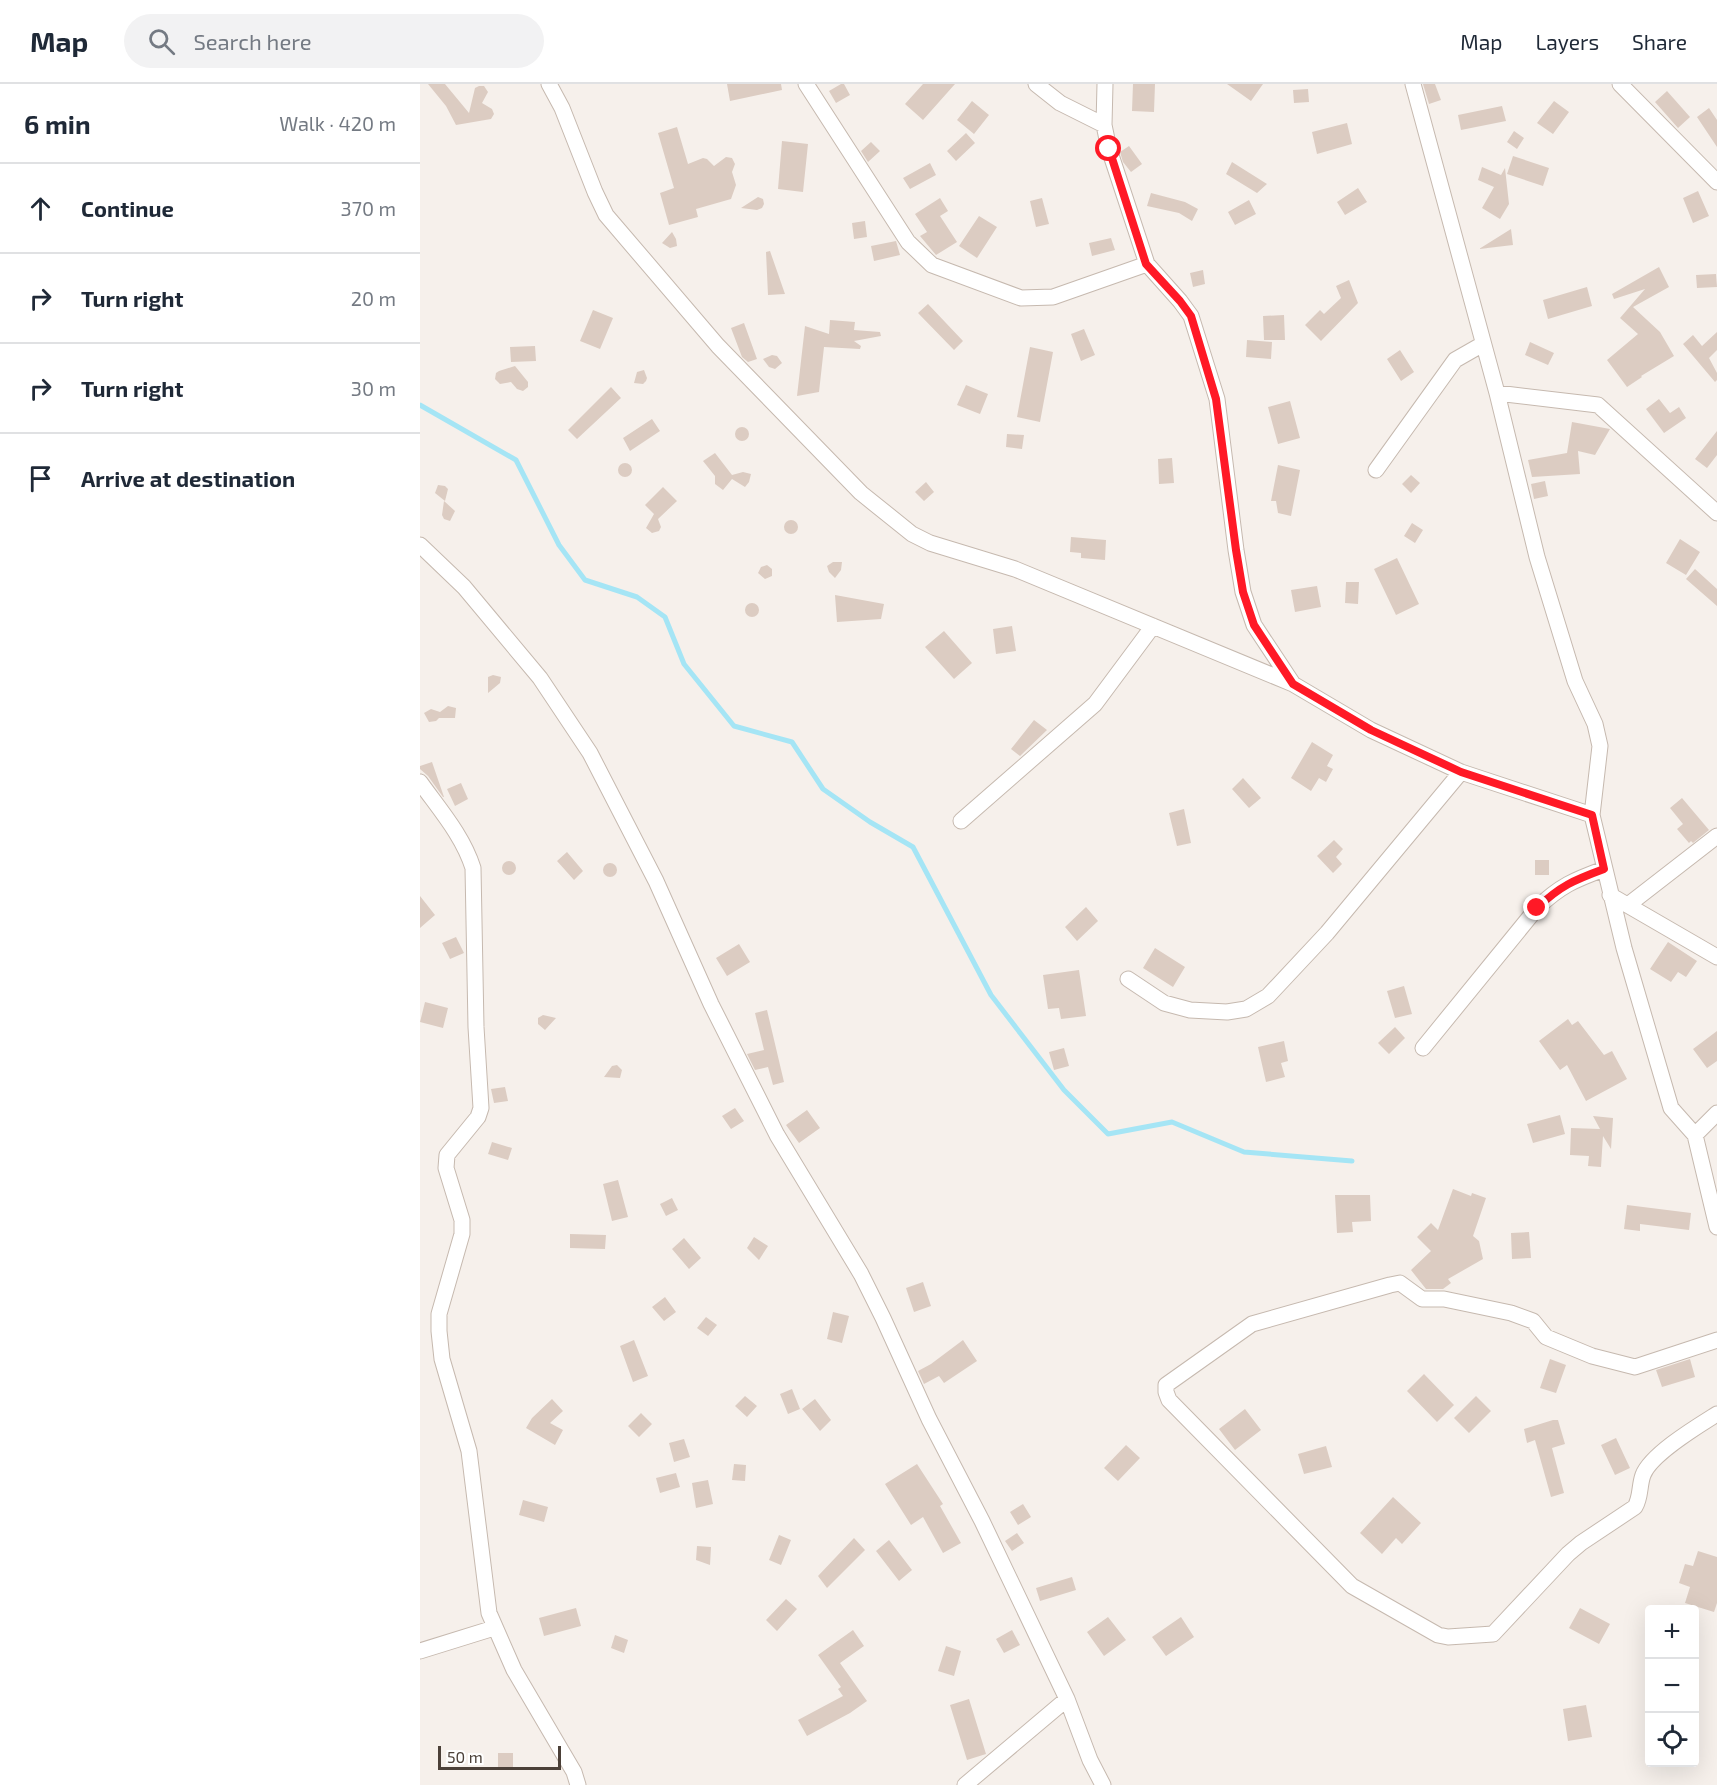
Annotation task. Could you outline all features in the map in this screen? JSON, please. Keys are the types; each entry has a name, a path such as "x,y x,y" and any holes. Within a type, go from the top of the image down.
{"street":[{"path":"549,84 562,108 606,215 718,346 861,493 903,528 930,543 1016,569 1293,684 1371,730 1461,772 1592,815"},
{"path":"806,84 908,242 932,265 1021,298 1053,297 1146,264"},
{"path":"1036,84 1060,103 1104,125"},
{"path":"1106,84 1104,125 1109,149 1146,264 1191,316 1216,399 1243,592 1254,625 1293,684"},
{"path":"1413,84 1497,393 1538,556 1575,681 1594,724 1600,746 1592,815 1610,895 1671,1108 1695,1135 1717,1227"},
{"path":"1620,84 1717,182"},
{"path":"1376,470 1455,360 1483,344"},
{"path":"1497,393 1598,405 1717,513"},
{"path":"420,545 464,587 540,678 590,753 656,881 711,1004 777,1134 861,1274 929,1419 982,1521 1067,1699 1090,1760 1103,1785"},
{"path":"961,821 1095,704 1153,626"},
{"path":"1128,979 1164,1003 1190,1010 1227,1012 1246,1009 1268,996 1327,933 1461,772"},
{"path":"420,782 460,838 469,854 473,868 476,1027 481,1108 478,1118 447,1155 446,1168 462,1220 462,1233 440,1314 442,1359 469,1451 489,1613 514,1670 574,1772 578,1785"},
{"path":"1628,905 1717,836"},
{"path":"1423,1048 1537,908 1556,891 1572,881 1604,869"},
{"path":"1610,895 1717,957"},
{"path":"1695,1135 1717,1113"},
{"path":"1717,1340 1635,1367 1592,1356 1546,1337 1533,1321 1511,1313 1444,1299 1422,1299 1401,1283 1390,1284 1252,1324 1166,1385 1166,1392 1169,1400 1352,1586 1438,1635 1448,1637 1493,1634 1581,1543 1635,1507 1644,1474 1658,1457 1683,1436 1717,1414"},
{"path":"420,1651 494,1628"},
{"path":"965,1785 1067,1699"}],"building":[{"path":"428,84 445,84 469,113 475,88 484,86 488,92 482,103 492,109 494,114 491,119 456,125 446,106"},
{"path":"727,84 781,84 782,90 730,101"},
{"path":"844,84 850,95 836,103 829,91"},
{"path":"923,84 955,84 923,120 905,104"},
{"path":"1133,84 1155,84 1154,112 1132,111"},
{"path":"1227,84 1263,84 1251,101"},
{"path":"1423,84 1435,84 1441,100 1429,104"},
{"path":"1308,89 1309,102 1294,103 1293,90"},
{"path":"1667,91 1690,117 1678,128 1655,102"},
{"path":"972,101 989,115 974,134 957,120"},
{"path":"1554,101 1569,112 1553,134 1537,123"},
{"path":"1502,106 1506,121 1461,130 1458,115"},
{"path":"1709,108 1717,120 1717,147 1697,117"},
{"path":"1347,123 1352,144 1317,154 1312,132"},
{"path":"677,127 688,164 703,158 714,166 726,157 732,158 735,164 732,172 736,185 731,199 696,209 698,217 669,225 660,193 674,188 658,133"},
{"path":"1514,131 1524,138 1517,149 1507,142"},
{"path":"966,133 975,143 956,161 947,151"},
{"path":"782,141 808,144 803,192 778,189"},
{"path":"871,142 880,151 868,162 861,151"},
{"path":"1129,146 1142,164 1131,172 1123,162 1120,152"},
{"path":"1513,156 1549,168 1543,186 1507,174"},
{"path":"1232,162 1267,184 1257,193 1226,174"},
{"path":"930,163 936,175 910,189 903,178"},
{"path":"1482,167 1501,175 1505,168 1509,204 1500,219 1482,208 1494,187 1478,180"},
{"path":"1358,188 1367,202 1345,215 1337,202"},
{"path":"1698,191 1709,216 1693,223 1683,198"},
{"path":"1151,193 1185,202 1198,209 1192,221 1179,213 1147,206"},
{"path":"758,197 763,199 762,208 757,210 741,208"},
{"path":"940,198 948,211 940,216 957,242 936,255 920,236 927,232 915,214"},
{"path":"1042,198 1049,224 1036,227 1030,201"},
{"path":"1249,200 1256,214 1235,225 1228,212"},
{"path":"979,216 997,227 977,258 959,246"},
{"path":"865,221 867,237 854,239 852,223"},
{"path":"1511,229 1513,245 1479,249"},
{"path":"672,232 677,246 670,248 662,243"},
{"path":"1111,238 1115,250 1092,256 1089,243"},
{"path":"896,241 900,255 874,261 871,246"},
{"path":"770,251 785,294 768,295 766,252"},
{"path":"1659,267 1669,287 1633,307 1660,332 1674,356 1627,387 1607,360 1638,334 1620,318 1645,289 1614,299 1612,294"},
{"path":"1203,270 1205,284 1193,287 1190,273"},
{"path":"1716,274 1717,287 1697,288 1696,275"},
{"path":"1349,280 1358,303 1321,341 1305,325 1320,310 1324,314 1341,298 1336,286"},
{"path":"1587,287 1592,306 1548,319 1543,300"},
{"path":"928,304 963,341 954,350 918,313"},
{"path":"593,310 613,318 600,349 580,341"},
{"path":"1284,315 1285,340 1264,340 1263,316"},
{"path":"830,320 855,322 854,330 880,332 881,336 854,341 861,346 860,349 824,347 819,392 797,396 805,326 829,334"},
{"path":"744,323 757,359 748,362 742,357 731,328"},
{"path":"1084,329 1095,355 1081,361 1071,334"},
{"path":"1717,332 1717,350 1709,358 1717,373 1715,382 1683,344 1693,335 1702,346"},
{"path":"1247,340 1272,342 1271,359 1246,357"},
{"path":"1530,342 1554,353 1548,365 1525,355"},
{"path":"535,346 536,361 511,362 510,347"},
{"path":"1030,347 1053,352 1040,422 1017,417"},
{"path":"1400,350 1414,372 1401,381 1387,359"},
{"path":"772,355 777,356 782,363 775,369 769,367 763,359"},
{"path":"515,366 528,382 528,387 523,391 517,389 511,382 500,384 495,379 499,371"},
{"path":"644,370 646,381 643,384 634,383 637,372"},
{"path":"966,385 988,394 980,414 957,405"},
{"path":"611,387 621,398 577,439 568,430"},
{"path":"1659,399 1670,413 1679,407 1686,418 1664,433 1646,409"},
{"path":"1290,401 1300,438 1278,444 1268,407"},
{"path":"652,419 660,431 630,451 623,438"},
{"path":"1572,422 1610,429 1595,455 1578,451 1580,474 1532,477 1528,460 1567,453"},
{"path":"742,427 747,429 749,434 747,439 742,441 737,439 735,434 737,429"},
{"path":"1717,431 1717,455 1707,468 1695,459"},
{"path":"1007,434 1024,435 1022,449 1006,447"},
{"path":"715,453 732,475 743,472 751,474 745,487 732,479 723,490 715,484 715,476 703,461"},
{"path":"1172,458 1174,483 1159,484 1158,459"},
{"path":"625,463 630,465 632,470 630,475 625,477 620,475 618,470 620,465"},
{"path":"1278,465 1300,470 1291,516 1278,513 1276,501 1271,501"},
{"path":"1411,475 1420,483 1411,493 1402,484"},
{"path":"1545,481 1548,496 1534,499 1531,484"},
{"path":"926,482 934,492 924,501 915,492"},
{"path":"438,485 448,489 445,501 435,493"},
{"path":"663,487 677,501 658,519 661,527 659,531 652,533 646,528 654,514 645,505"},
{"path":"444,501 455,511 450,521 444,519 442,515"},
{"path":"791,520 796,522 798,527 796,532 791,534 786,532 784,527 786,522"},
{"path":"1412,523 1423,530 1415,543 1404,536"},
{"path":"1071,537 1106,540 1105,560 1081,558 1081,553 1070,552"},
{"path":"1680,539 1700,552 1686,575 1666,563"},
{"path":"1397,558 1419,604 1396,615 1374,569"},
{"path":"833,562 842,562 841,570 835,578 827,566"},
{"path":"767,565 772,569 772,576 765,579 758,573 761,567"},
{"path":"1695,569 1717,589 1717,606 1686,579"},
{"path":"1346,582 1359,582 1358,604 1345,603"},
{"path":"1317,586 1321,607 1295,612 1291,590"},
{"path":"835,595 884,604 881,619 837,622"},
{"path":"752,603 757,605 759,610 757,615 752,617 747,615 745,610 747,605"},
{"path":"1012,626 1016,651 996,654 993,629"},
{"path":"944,631 972,663 954,679 925,647"},
{"path":"493,675 501,677 500,683 488,693 488,677"},
{"path":"448,706 456,708 455,718 439,718 429,722 424,713 431,709 440,712"},
{"path":"1034,720 1047,730 1020,756 1011,749"},
{"path":"1312,742 1333,755 1327,766 1333,769 1326,782 1319,778 1311,791 1291,778"},
{"path":"432,762 444,797 420,769 420,766"},
{"path":"1243,778 1261,798 1249,808 1232,789"},
{"path":"461,783 468,799 455,806 447,789"},
{"path":"1682,798 1709,830 1693,843 1691,841 1689,843 1677,829 1683,824 1670,808"},
{"path":"1184,809 1191,843 1177,846 1169,813"},
{"path":"1334,840 1343,849 1336,857 1342,864 1333,873 1317,856"},
{"path":"567,852 583,871 574,880 557,861"},
{"path":"1535,860 1549,860 1549,875 1535,875"},
{"path":"509,861 514,863 516,868 514,873 509,875 504,873 502,868 504,863"},
{"path":"610,863 615,865 617,870 615,875 610,877 605,875 603,870 605,865"},
{"path":"420,896 435,915 420,928"},
{"path":"1086,907 1098,921 1077,941 1065,927"},
{"path":"456,937 464,953 450,959 442,943"},
{"path":"1668,942 1697,961 1686,977 1678,972 1671,982 1650,969"},
{"path":"739,944 750,962 727,976 716,958"},
{"path":"1155,948 1185,967 1173,987 1143,968"},
{"path":"1079,970 1086,1016 1061,1019 1059,1008 1048,1009 1043,975"},
{"path":"1404,986 1412,1014 1395,1018 1387,991"},
{"path":"425,1002 448,1008 443,1028 420,1022"},
{"path":"767,1010 784,1082 773,1085 768,1067 755,1070 747,1054 764,1050 755,1013"},
{"path":"543,1015 556,1018 545,1030 538,1024 538,1018"},
{"path":"1568,1019 1572,1025 1578,1021 1604,1055 1612,1051 1627,1079 1586,1101 1567,1065 1560,1070 1539,1041"},
{"path":"1395,1027 1405,1038 1389,1054 1378,1043"},
{"path":"1717,1031 1717,1061 1707,1068 1693,1049"},
{"path":"1284,1041 1288,1061 1281,1063 1285,1077 1266,1082 1258,1047"},
{"path":"1064,1048 1069,1066 1054,1070 1049,1052"},
{"path":"617,1065 622,1070 620,1078 604,1077 612,1066"},
{"path":"505,1087 508,1101 494,1103 491,1089"},
{"path":"735,1108 744,1121 731,1129 722,1116"},
{"path":"807,1110 820,1128 799,1143 786,1125"},
{"path":"1560,1115 1565,1134 1533,1143 1527,1124"},
{"path":"1593,1116 1613,1118 1611,1149 1603,1136 1601,1167 1588,1166 1589,1156 1570,1155 1571,1128 1600,1129"},
{"path":"492,1142 512,1148 508,1160 488,1154"},
{"path":"618,1180 628,1217 612,1221 603,1184"},
{"path":"1453,1189 1471,1196 1472,1193 1486,1198 1473,1236 1479,1241 1483,1259 1448,1279 1451,1283 1443,1289 1426,1289 1411,1270 1431,1251 1417,1237 1431,1223 1438,1230"},
{"path":"1335,1195 1370,1195 1371,1221 1352,1222 1353,1232 1337,1233"},
{"path":"672,1198 678,1210 666,1216 660,1204"},
{"path":"1627,1205 1691,1213 1689,1230 1640,1224 1640,1231 1624,1229"},
{"path":"1529,1232 1531,1258 1512,1259 1511,1233"},
{"path":"570,1234 606,1235 605,1249 570,1248"},
{"path":"754,1237 768,1246 759,1260 747,1248"},
{"path":"684,1238 701,1258 689,1269 672,1249"},
{"path":"923,1282 931,1306 914,1312 906,1288"},
{"path":"665,1297 676,1312 664,1321 652,1307"},
{"path":"833,1312 849,1316 842,1343 827,1339"},
{"path":"706,1317 717,1325 708,1336 697,1328"},
{"path":"634,1340 648,1376 633,1382 620,1346"},
{"path":"963,1340 977,1361 944,1383 939,1376 924,1384 918,1371"},
{"path":"1550,1359 1566,1365 1556,1393 1540,1388"},
{"path":"1690,1359 1695,1377 1662,1387 1656,1370"},
{"path":"1424,1374 1454,1405 1437,1422 1407,1391"},
{"path":"792,1389 800,1409 788,1414 780,1394"},
{"path":"745,1396 757,1406 747,1417 735,1406"},
{"path":"1476,1396 1491,1411 1469,1433 1454,1418"},
{"path":"552,1399 563,1411 550,1423 563,1430 555,1445 526,1428 532,1418"},
{"path":"815,1399 831,1420 820,1431 802,1409"},
{"path":"1245,1409 1261,1430 1235,1450 1219,1429"},
{"path":"641,1413 652,1424 639,1437 628,1426"},
{"path":"1558,1420 1565,1444 1552,1448 1564,1493 1551,1497 1535,1440 1527,1443 1524,1429"},
{"path":"1616,1438 1630,1468 1615,1475 1601,1445"},
{"path":"684,1439 690,1457 674,1462 669,1443"},
{"path":"1126,1445 1140,1458 1118,1481 1104,1468"},
{"path":"1326,1446 1332,1467 1304,1474 1298,1454"},
{"path":"734,1464 746,1465 745,1481 732,1480"},
{"path":"917,1464 943,1504 940,1506 961,1543 943,1553 923,1517 911,1525 885,1484"},
{"path":"676,1473 680,1487 660,1493 656,1478"},
{"path":"708,1480 713,1504 696,1508 692,1483"},
{"path":"1393,1497 1421,1523 1402,1544 1396,1538 1382,1554 1360,1533"},
{"path":"523,1500 548,1507 544,1522 519,1515"},
{"path":"1023,1504 1031,1517 1018,1525 1010,1512"},
{"path":"1017,1533 1024,1543 1012,1551 1005,1541"},
{"path":"779,1535 791,1540 781,1565 769,1560"},
{"path":"854,1538 865,1550 827,1588 818,1576"},
{"path":"889,1540 912,1570 899,1581 876,1551"},
{"path":"697,1546 711,1547 710,1565 696,1560"},
{"path":"1698,1551 1717,1557 1717,1603 1714,1612 1699,1607 1699,1605 1685,1603 1690,1587 1679,1583 1685,1564 1693,1566"},
{"path":"1072,1577 1076,1590 1040,1601 1036,1588"},
{"path":"786,1599 797,1609 777,1631 766,1620"},
{"path":"576,1608 581,1626 544,1636 539,1618"},
{"path":"1580,1608 1610,1624 1599,1644 1569,1628"},
{"path":"1108,1617 1126,1640 1104,1656 1087,1632"},
{"path":"1181,1617 1194,1637 1166,1656 1152,1637"},
{"path":"853,1630 864,1646 840,1663 867,1701 807,1736 798,1720 843,1696 838,1689 841,1687 818,1655"},
{"path":"1012,1630 1020,1645 1004,1653 996,1639"},
{"path":"615,1635 628,1640 624,1653 611,1648"},
{"path":"946,1646 961,1651 954,1676 938,1671"},
{"path":"969,1699 986,1754 967,1760 950,1705"},
{"path":"1586,1705 1592,1737 1568,1741 1563,1709"},
{"path":"498,1753 513,1753 513,1767 498,1767"}],"waterway":[{"path":"420,405 516,460 559,545 585,580 637,597 665,617 684,664 734,726 792,742 823,789 870,822 913,847 991,995 1064,1090 1108,1134 1172,1122 1244,1152 1352,1161"}],"route":[{"path":"1109,149 1146,264 1180,301 1191,316 1196,332 1216,399 1243,592 1254,625 1293,684 1371,730 1461,772 1592,815 1604,869 1572,881 1556,891 1537,908"}]}
